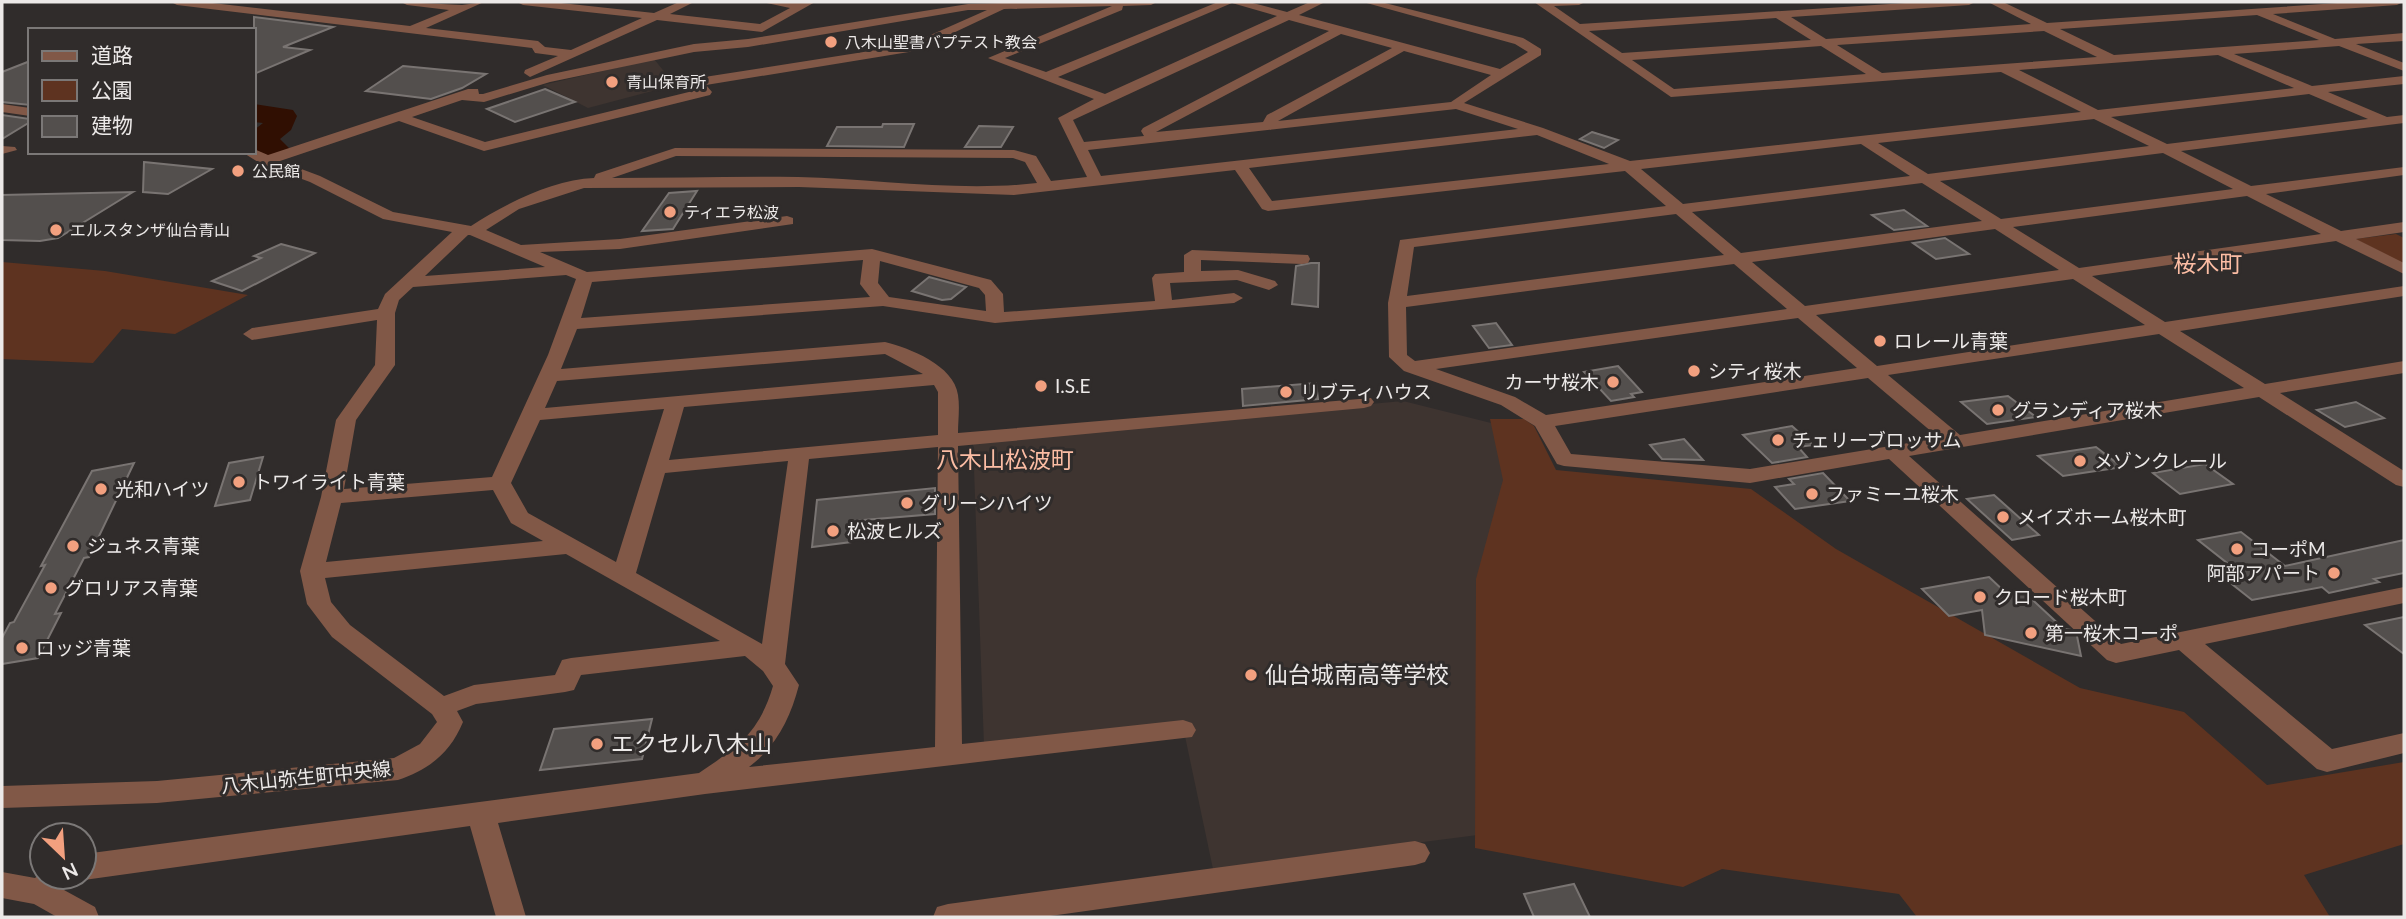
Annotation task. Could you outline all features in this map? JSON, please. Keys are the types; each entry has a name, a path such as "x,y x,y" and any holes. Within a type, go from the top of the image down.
{"street":[{"path":"177,2 538,45 539,50 572,54"},
{"path":"275,13 304,2"},
{"path":"407,2 462,8"},
{"path":"409,31 478,2"},
{"path":"523,2 762,28 805,4"},
{"path":"266,161 524,76 688,2"},
{"path":"768,2 805,4"},
{"path":"1104,97 994,58 1133,2"},
{"path":"400,117 484,147 610,118 705,92 698,82 754,57 991,5 1151,2"},
{"path":"1046,77 1227,2"},
{"path":"1238,2 1503,74"},
{"path":"1095,179 1065,118 1104,97 1319,2"},
{"path":"1369,2 1519,41 1537,52 1458,100 1457,105"},
{"path":"1541,3 1579,2"},
{"path":"1757,2 1880,77"},
{"path":"1579,28 1969,2"},
{"path":"1994,2 2114,60"},
{"path":"2232,2 2404,67"},
{"path":"1620,57 2397,2"},
{"path":"1541,3 1671,93 2404,37"},
{"path":"461,96 484,98 547,79 694,48 754,57 911,48 994,14 991,5"},
{"path":"1153,139 1148,131 1339,30"},
{"path":"1269,126 1272,118 1402,47"},
{"path":"2219,52 2404,130"},
{"path":"2005,68 2404,269"},
{"path":"1239,164 1268,206 2404,80"},
{"path":"1080,147 1457,105 1538,131 1628,166 1957,443"},
{"path":"2,108 26,111"},
{"path":"2,124 26,111"},
{"path":"2404,119 1406,243 1397,303 1398,357 1411,367 1508,401 1543,422 1564,460 1749,476 2404,367"},
{"path":"583,183 799,182 1004,190 1538,131"},
{"path":"1864,140 2404,480"},
{"path":"750,647 571,667 565,683 474,695 441,707 341,631 319,604 313,571 332,497 346,420 385,365 386,313 391,298 469,230 513,206 675,152 1014,154 1031,159 1045,184"},
{"path":"253,154 316,179 389,216 469,230 577,273"},
{"path":"1397,303 2404,171"},
{"path":"522,249 620,244 787,221"},
{"path":"1411,367 2404,227"},
{"path":"409,282 872,254 985,284 994,293 995,318"},
{"path":"872,254 869,284 883,301"},
{"path":"1194,276 1192,255 1302,259"},
{"path":"500,482 533,415 571,324 577,273"},
{"path":"1164,306 1161,278 1238,275 1269,285"},
{"path":"1543,422 2404,291"},
{"path":"571,324 883,301 995,318 1164,306 1234,298"},
{"path":"252,334 386,313"},
{"path":"549,376 885,348 911,356 945,385 948,440 949,757"},
{"path":"533,415 937,379"},
{"path":"624,574 676,402"},
{"path":"658,467 1364,402"},
{"path":"1894,453 2116,654 2404,595"},
{"path":"772,665 799,454"},
{"path":"332,497 500,482"},
{"path":"500,482 519,518 624,574 750,647 772,665 786,685 779,715 762,743 705,783"},
{"path":"313,571 571,546"},
{"path":"2185,640 2328,761 2404,743"},
{"name":"八木山弥生町中央線","path":"2,797 157,792 398,769 428,755 443,740 450,722 441,707"},
{"path":"98,865 481,816 705,783 1183,730"},
{"path":"481,816 511,917"},
{"path":"948,917 1415,853"},
{"path":"2,886 28,885"},
{"path":"56,891 84,917"}],"shaded area":[{"name":"青山保育所","path":"654,59 675,85 588,108 543,85"},
{"name":"仙台城南高等学校","path":"1403,401 1491,423 1517,454 1539,827 1213,869 1182,722 984,746 973,441"}],"green space":[{"path":"2396,234 2404,238 2404,264 2355,239"},
{"path":"2,262 105,271 248,295 175,334 122,329 93,363 2,359"},
{"path":"1490,419 1524,419 1534,426 1556,470 1751,489 1836,549 2080,688 2184,712 2267,785 2404,762 2404,844 2304,875 2330,917 1917,917 1899,894 1722,869 1683,887 1475,848 1476,579 1503,480"}],"building":[{"path":"254,17 333,27 283,47 310,50 256,73"},
{"path":"28,62 28,105 2,102 2,72"},
{"path":"403,66 486,74 462,88 431,99 366,91"},
{"path":"545,89 575,102 515,122 487,109"},
{"path":"2,115 28,119 28,123 2,139"},
{"path":"883,124 914,124 904,147 827,146 837,127 882,127"},
{"path":"979,126 1013,127 1001,147 965,147"},
{"path":"1592,132 1618,140 1604,148 1580,139"},
{"path":"144,162 212,169 168,194 143,192"},
{"name":"ティエラ松波","path":"697,191 673,229 642,231 669,193"},
{"path":"133,192 58,238 40,241 2,240 2,195"},
{"path":"1904,210 1927,226 1894,230 1872,215"},
{"path":"1945,238 1969,254 1936,259 1913,243"},
{"path":"281,244 315,253 242,291 212,281 261,258 254,256"},
{"path":"1319,263 1318,307 1292,304 1296,266"},
{"path":"929,277 966,287 951,299 942,300 912,291"},
{"path":"1496,323 1512,345 1489,348 1473,326"},
{"name":"カーサ桜木","path":"1618,366 1642,392 1631,394 1634,397 1611,401 1584,372"},
{"name":"リブティハウス","path":"1316,383 1318,399 1243,406 1242,389"},
{"name":"グランディア桜木","path":"2008,396 2036,417 1987,424 1961,402"},
{"path":"2356,402 2384,418 2345,427 2317,410"},
{"name":"チェリーブロッサム","path":"1792,426 1813,445 1798,447 1807,457 1772,463 1743,435"},
{"path":"1684,439 1703,460 1662,459 1650,445"},
{"name":"メゾンクレール","path":"2096,447 2122,467 2063,476 2038,456"},
{"name":"トワイライト青葉","path":"263,457 250,500 215,506 229,463"},
{"path":"134,463 89,557 84,558 55,614 61,613 38,658 2,664 2,638 10,623 14,622 45,565 41,566 92,471"},
{"path":"2205,464 2233,484 2180,494 2153,473"},
{"name":"ファミーユ桜木","path":"1823,473 1850,501 1795,509 1775,487 1794,484 1789,479"},
{"path":"935,488 935,514 852,521 851,542 812,547 817,500"},
{"name":"メイズホーム桜木町","path":"1994,495 2039,535 2012,540 1967,499"},
{"path":"2241,532 2285,566 2404,540 2404,573 2374,579 2379,582 2329,593 2322,587 2252,600 2223,577 2241,574 2198,540"},
{"path":"1989,577 2007,594 2023,591 2064,629 2071,630 2077,636 2081,656 1985,635 1982,610 1949,616 1922,589"},
{"path":"2404,617 2404,654 2365,625"},
{"name":"エクセル八木山","path":"652,719 642,759 540,770 554,729"},
{"path":"1574,884 1590,917 1534,917 1524,894"}],"waterway":[{"path":"256,113 282,116 280,124 260,140 275,150"}],"place":[{"name":"八木山聖書バプテスト教会","path":"831,42"},
{"name":"青山保育所","path":"612,82"},
{"name":"公民館","path":"238,171"},
{"name":"ティエラ松波","path":"670,212"},
{"name":"エルスタンザ仙台青山","path":"56,230"},
{"name":"ロレール青葉","path":"1880,341"},
{"name":"シティ桜木","path":"1694,371"},
{"name":"カーサ桜木","path":"1613,382"},
{"name":"I.S.E","path":"1041,386"},
{"name":"リブティハウス","path":"1286,392"},
{"name":"グランディア桜木","path":"1998,410"},
{"name":"チェリーブロッサム","path":"1778,440"},
{"name":"メゾンクレール","path":"2080,461"},
{"name":"トワイライト青葉","path":"239,482"},
{"name":"光和ハイツ","path":"101,489"},
{"name":"ファミーユ桜木","path":"1812,494"},
{"name":"グリーンハイツ","path":"907,503"},
{"name":"メイズホーム桜木町","path":"2003,517"},
{"name":"松波ヒルズ","path":"833,531"},
{"name":"ジュネス青葉","path":"73,546"},
{"name":"コーポM","path":"2237,549"},
{"name":"阿部アパート","path":"2334,573"},
{"name":"グロリアス青葉","path":"51,588"},
{"name":"クロード桜木町","path":"1980,597"},
{"name":"第一桜木コーポ","path":"2031,633"},
{"name":"ロッジ青葉","path":"22,648"},
{"name":"仙台城南高等学校","path":"1251,675"},
{"name":"エクセル八木山","path":"597,744"}],"district":[{"name":"桜木町","path":"2208,264"},
{"name":"八木山松波町","path":"1005,460"}]}
